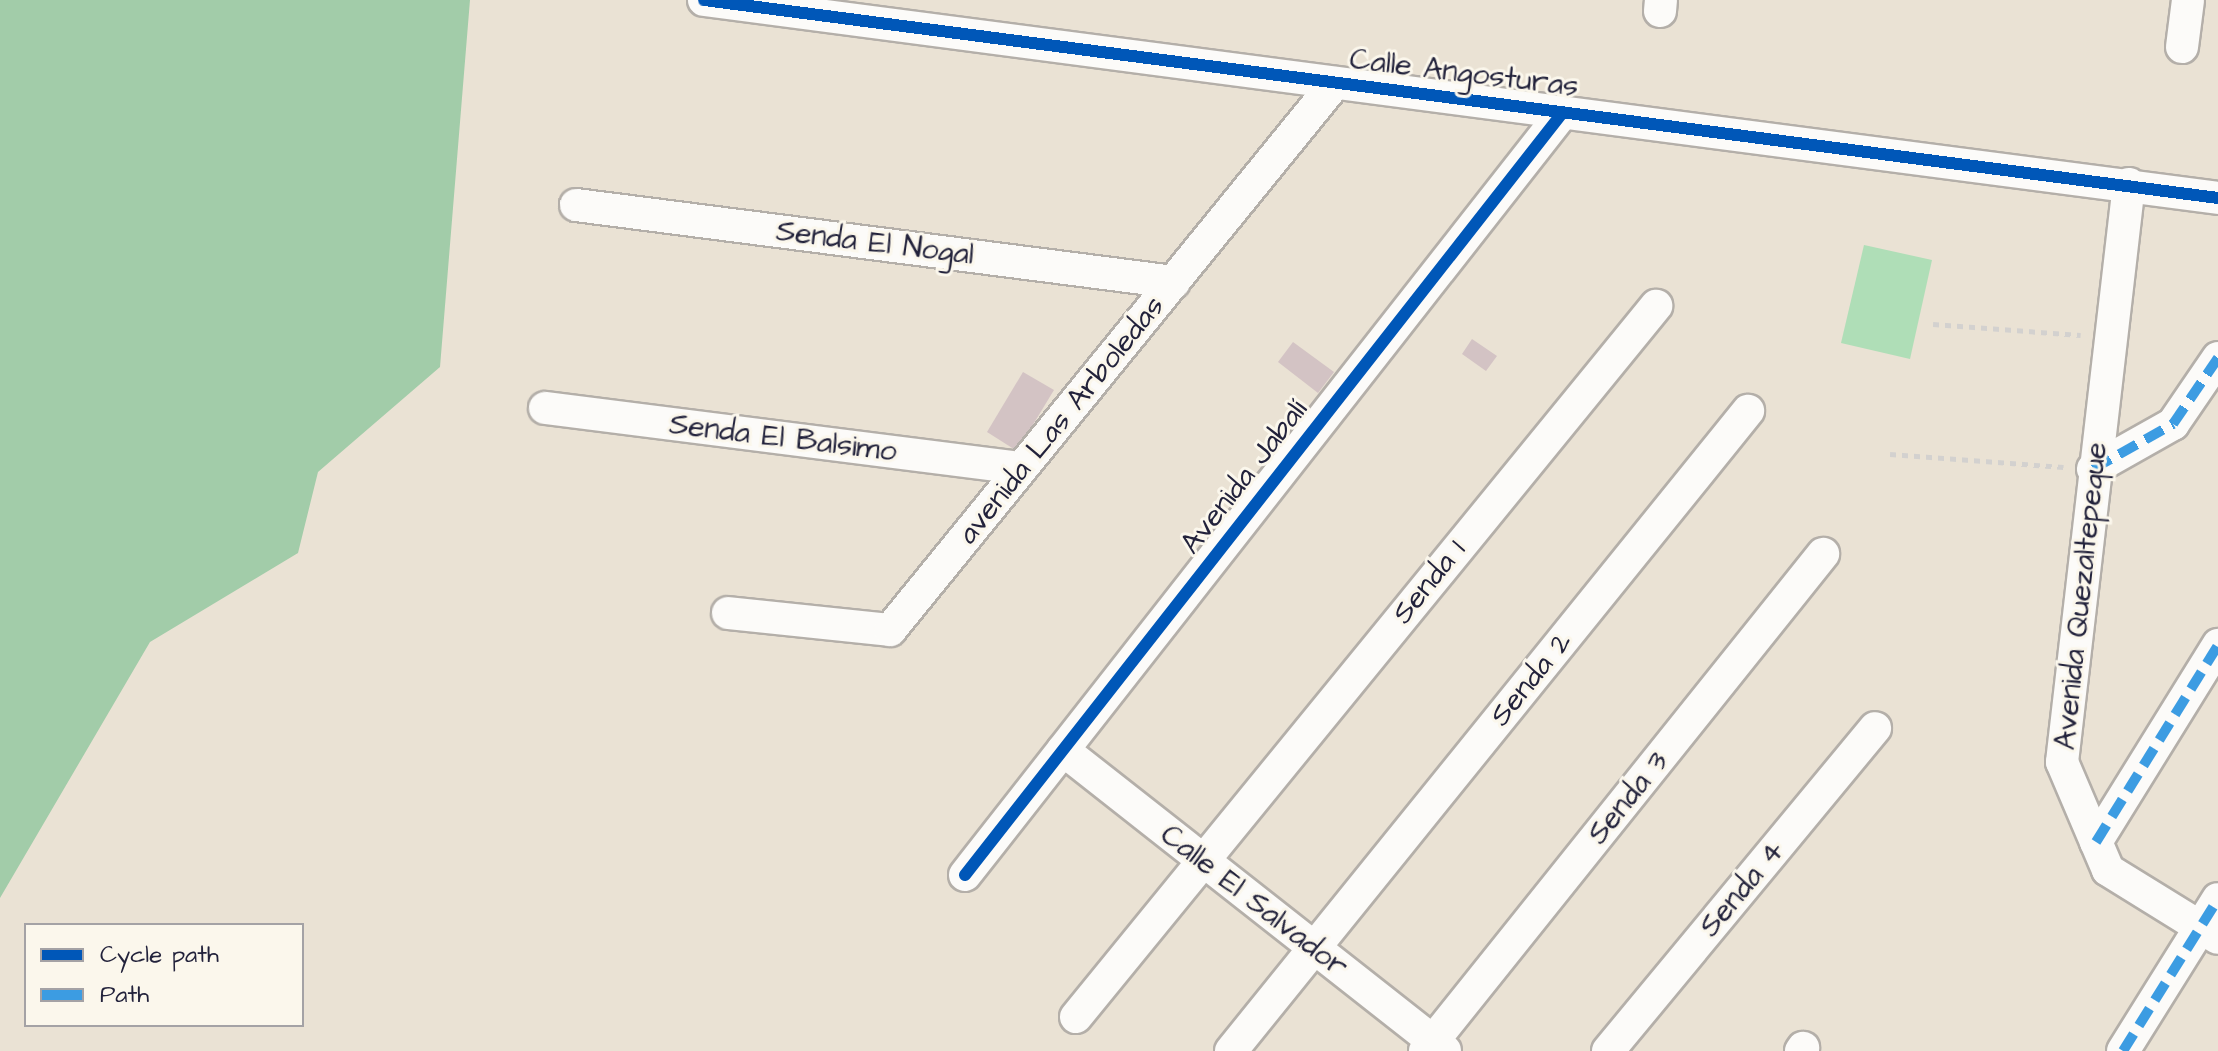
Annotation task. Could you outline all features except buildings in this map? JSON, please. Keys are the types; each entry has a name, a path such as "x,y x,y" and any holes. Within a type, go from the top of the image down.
{"street":[{"name":"Calle Angosturas","path":"704,0 2218,198"},
{"path":"2182,47 2188,0"},
{"name":"avenida Las Arboledas","path":"728,613 890,630 1335,83"},
{"name":"Avenida Jabalí","path":"965,875 1563,112"},
{"name":"Avenida Quezaltepeque","path":"2129,184 2093,469 2062,762 2108,870 2209,933"},
{"name":"Senda El Nogal","path":"576,205 1174,282"},
{"name":"Senda 1","path":"1076,1017 1201,859 1656,306"},
{"path":"2093,469 2173,424 2218,358"},
{"name":"Senda El Balsimo","path":"545,408 1021,468"},
{"name":"Senda 2","path":"1231,1051 1748,411"},
{"name":"Senda 3","path":"1434,1048 1823,554"},
{"path":"2096,842 2218,645"},
{"name":"Senda 4","path":"1608,1051 1875,728"},
{"name":"Calle El Salvador","path":"1063,750 1314,948 1434,1048"},
{"path":"2123,1051 2209,933 2218,899"}],"path":[{"path":"1933,324 2110,337"},
{"path":"1890,454 2093,469"}],"green space":[{"path":"0,0 470,0 440,367 318,472 298,553 150,642 0,898"},
{"path":"1864,245 1932,260 1910,359 1841,343"}],"marked path":[{"path":"2093,469 2173,424 2218,358"},
{"path":"2096,842 2218,645"},
{"path":"2123,1051 2218,899"}],"cycle path":[{"path":"704,0 2218,198"},
{"path":"965,875 1563,112"}]}
